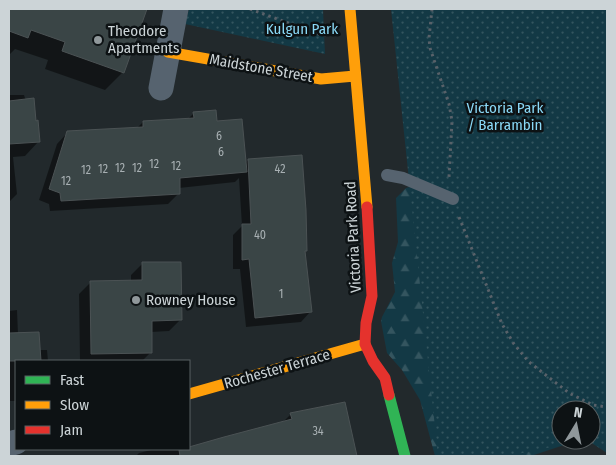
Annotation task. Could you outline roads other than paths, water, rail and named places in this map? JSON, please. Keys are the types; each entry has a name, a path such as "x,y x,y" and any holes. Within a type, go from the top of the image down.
{"street":[{"path":"160,88 176,9"},
{"name":"Victoria Park Road","path":"350,9 364,166 372,296 366,323 365,344"},
{"name":"Maidstone Street","path":"168,52 321,79 355,76"},
{"path":"365,344 373,361 385,378 405,456"},
{"name":"Rochester Terrace","path":"190,394 365,344"}],"lane":[{"path":"388,175 404,178 453,199"}],"place":[{"name":"Theodore Apartments","path":"98,40"},
{"name":"Rowney House","path":"136,300"}],"park label":[{"name":"Kulgun Park","path":"302,29"},
{"name":"Victoria Park / Barrambin","path":"505,116"}]}
